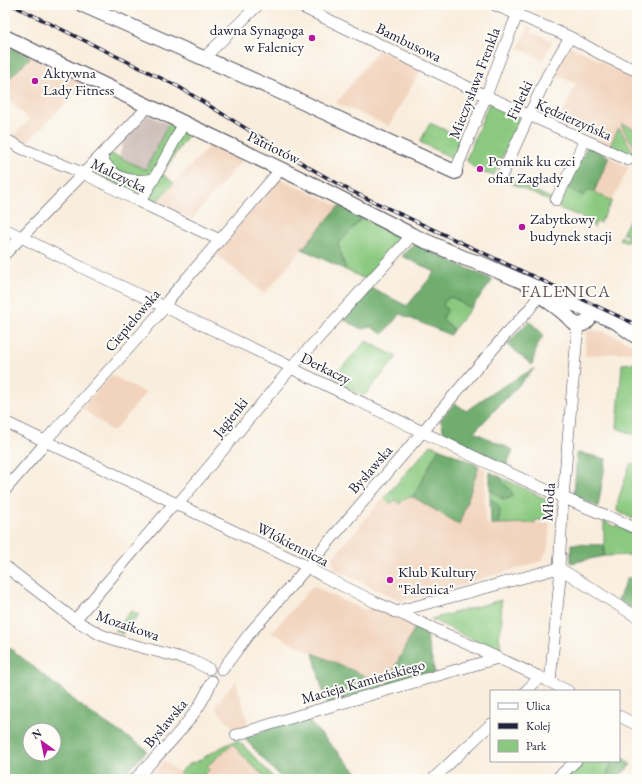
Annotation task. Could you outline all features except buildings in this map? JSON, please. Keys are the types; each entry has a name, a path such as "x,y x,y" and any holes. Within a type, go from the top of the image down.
{"main road":[{"path":"83,5 455,172"},
{"name":"Patriotów","path":"5,37 312,184 412,235 464,258 482,264 536,290 573,304 581,319"},
{"name":"Patriotów","path":"536,290 558,308 581,319 598,323 637,337"},
{"path":"573,304 570,306 568,311 581,319"}],"street":[{"path":"206,59 209,53 258,5"},
{"name":"Bambusowa","path":"298,5 486,96"},
{"path":"495,5 519,10 637,72"},
{"name":"Mieczysława Frenkla","path":"455,172 519,10"},
{"name":"Firletki","path":"500,177 547,76 570,37"},
{"name":"Kędzierzyńska","path":"486,96 628,160"},
{"path":"5,254 148,106"},
{"path":"140,202 184,123"},
{"name":"Malczycka","path":"5,138 23,149 83,173 220,240"},
{"path":"556,200 585,140"},
{"path":"101,156 106,166 121,178 133,180 154,179"},
{"name":"Ciepielowska","path":"5,490 42,447 45,441 165,307 169,300 281,169"},
{"name":"Derkaczy","path":"5,229 388,415 563,498 637,529"},
{"name":"Jagienki","path":"75,620 172,506 178,504 291,368 412,235"},
{"name":"Bysławska","path":"222,670 249,634 533,304 536,290"},
{"name":"Młoda","path":"545,680 560,578 559,568 563,498 581,319"},
{"name":"Włókiennicza","path":"5,422 178,504 395,612 566,690"},
{"name":"Mozaikowa","path":"5,566 75,620 101,634 122,642 193,661 209,669"},
{"path":"395,612 559,568 637,617"},
{"name":"Macieja Kamieńskiego","path":"236,736 297,716 498,658"},
{"path":"217,666 222,670 223,675 221,680 212,682 208,676 209,669 217,666"},
{"path":"528,690 545,680"},
{"name":"Bysławska","path":"135,779 166,748 192,716 200,705 212,682"},
{"path":"621,719 637,725"},
{"path":"433,779 490,725"},
{"path":"556,779 575,762"}],"shaded area":[{"path":"528,26 533,28 532,32 552,41 543,60 519,48"},
{"path":"571,46 637,79 637,150 634,157 558,122 576,84 551,72"},
{"path":"378,50 421,70 389,126 336,103"},
{"path":"31,57 86,83 24,146 10,139 29,120 5,96 5,83"},
{"path":"148,115 168,124 146,170 119,158 123,142"},
{"path":"211,144 244,159 229,174 230,175 192,219 156,202"},
{"path":"609,157 629,167 612,201 594,192"},
{"path":"279,178 339,206 264,294 216,254 226,240"},
{"path":"588,329 605,332 637,346 637,351 585,356 586,331"},
{"path":"111,375 146,393 113,432 82,408"},
{"path":"479,466 485,469 486,524 550,523 548,548 542,561 467,583 462,586 401,601 335,570 332,558 384,498 391,504 395,499 413,497 459,525"},
{"path":"313,586 363,610 374,607 415,627 386,685 271,633"},
{"path":"236,681 249,726 236,730 217,710 216,704"},
{"path":"238,740 275,779 148,779 164,761 179,773 187,765 198,761 226,744"}],"green space":[{"path":"5,45 31,57 5,83"},
{"path":"489,103 520,118 494,175 475,169 466,160"},
{"path":"430,123 461,137 459,141 462,143 456,156 450,157 420,142"},
{"path":"168,124 189,134 162,174 174,183 156,202 92,172 110,153 146,170"},
{"path":"622,124 635,129 637,125 637,151 622,127"},
{"path":"618,129 620,129 635,155 634,157 610,146"},
{"path":"587,146 609,157 594,192 588,190 583,196 568,188"},
{"path":"505,177 561,203 568,188 588,189 612,201 600,223 596,222 594,228 589,220 561,209 549,201 504,180"},
{"path":"339,206 362,218 338,244 346,270 302,249"},
{"path":"362,218 400,236 401,238 400,241 365,279 346,270 338,244"},
{"path":"629,221 637,224 637,244 628,240 626,243 619,239 621,236 626,239 628,235 622,234"},
{"path":"414,243 493,280 472,307 465,306 456,299 449,297 443,304 447,311 443,319 453,330 450,335 400,314 383,334 371,327 361,329 343,319 372,288 407,306 435,272 402,256"},
{"path":"449,297 456,299 466,306 472,307 453,330 443,319 447,310 443,304"},
{"path":"529,321 544,335 537,346 532,365 507,344"},
{"path":"366,341 397,357 364,396 330,380"},
{"path":"637,363 637,436 617,428 622,364"},
{"path":"535,368 474,432 513,450 506,466 444,437 442,423 440,420 455,403 466,411 490,394"},
{"path":"431,445 439,448 413,497 405,498 400,504 395,500 391,504 384,498"},
{"path":"439,448 479,466 459,525 413,497"},
{"path":"577,453 606,459 598,507 574,494"},
{"path":"637,463 637,521 617,511 618,500 630,464"},
{"path":"490,472 500,477 513,496 504,499 490,489"},
{"path":"500,477 552,502 550,518 545,518 545,520 535,520 535,523 498,524 499,510 494,501 490,499 490,489 503,499 512,496 511,491 503,483"},
{"path":"490,499 497,504 500,509 498,524 491,524"},
{"path":"604,521 615,527 616,525 637,535 637,555 604,556"},
{"path":"571,544 604,545 604,556 571,563"},
{"path":"637,576 637,612 618,600 627,578 635,578"},
{"path":"501,600 502,624 499,636 502,654 431,619"},
{"path":"131,611 139,614 122,634 115,630"},
{"path":"415,627 425,631 435,673 326,704 313,653 386,685"},
{"path":"5,648 10,648 89,712 146,749 146,752 120,779 5,779"},
{"path":"304,716 363,779 282,779 244,738"},
{"path":"238,740 275,779 267,779 233,744 207,766 210,769 205,774 192,774 184,778 179,773 189,764 200,760 218,749"},
{"path":"620,753 631,765 616,779 605,779 612,763 620,762"},
{"path":"579,762 612,763 605,779 568,779 564,776"}],"railway":[{"path":"12,5 179,87 310,168 349,190 637,325"}],"place":[{"name":"dawna Synagoga w Falenicy","path":"312,38"},
{"name":"Aktywna Lady Fitness","path":"35,81"},
{"name":"Pomnik ku czci ofiar Zagłady","path":"480,169"},
{"name":"Zabytkowy budynek stacji","path":"522,227"},
{"name":"Klub Kultury \"Falenica\"","path":"390,580"}],"district":[{"name":"FALENICA","path":"566,291"}]}
